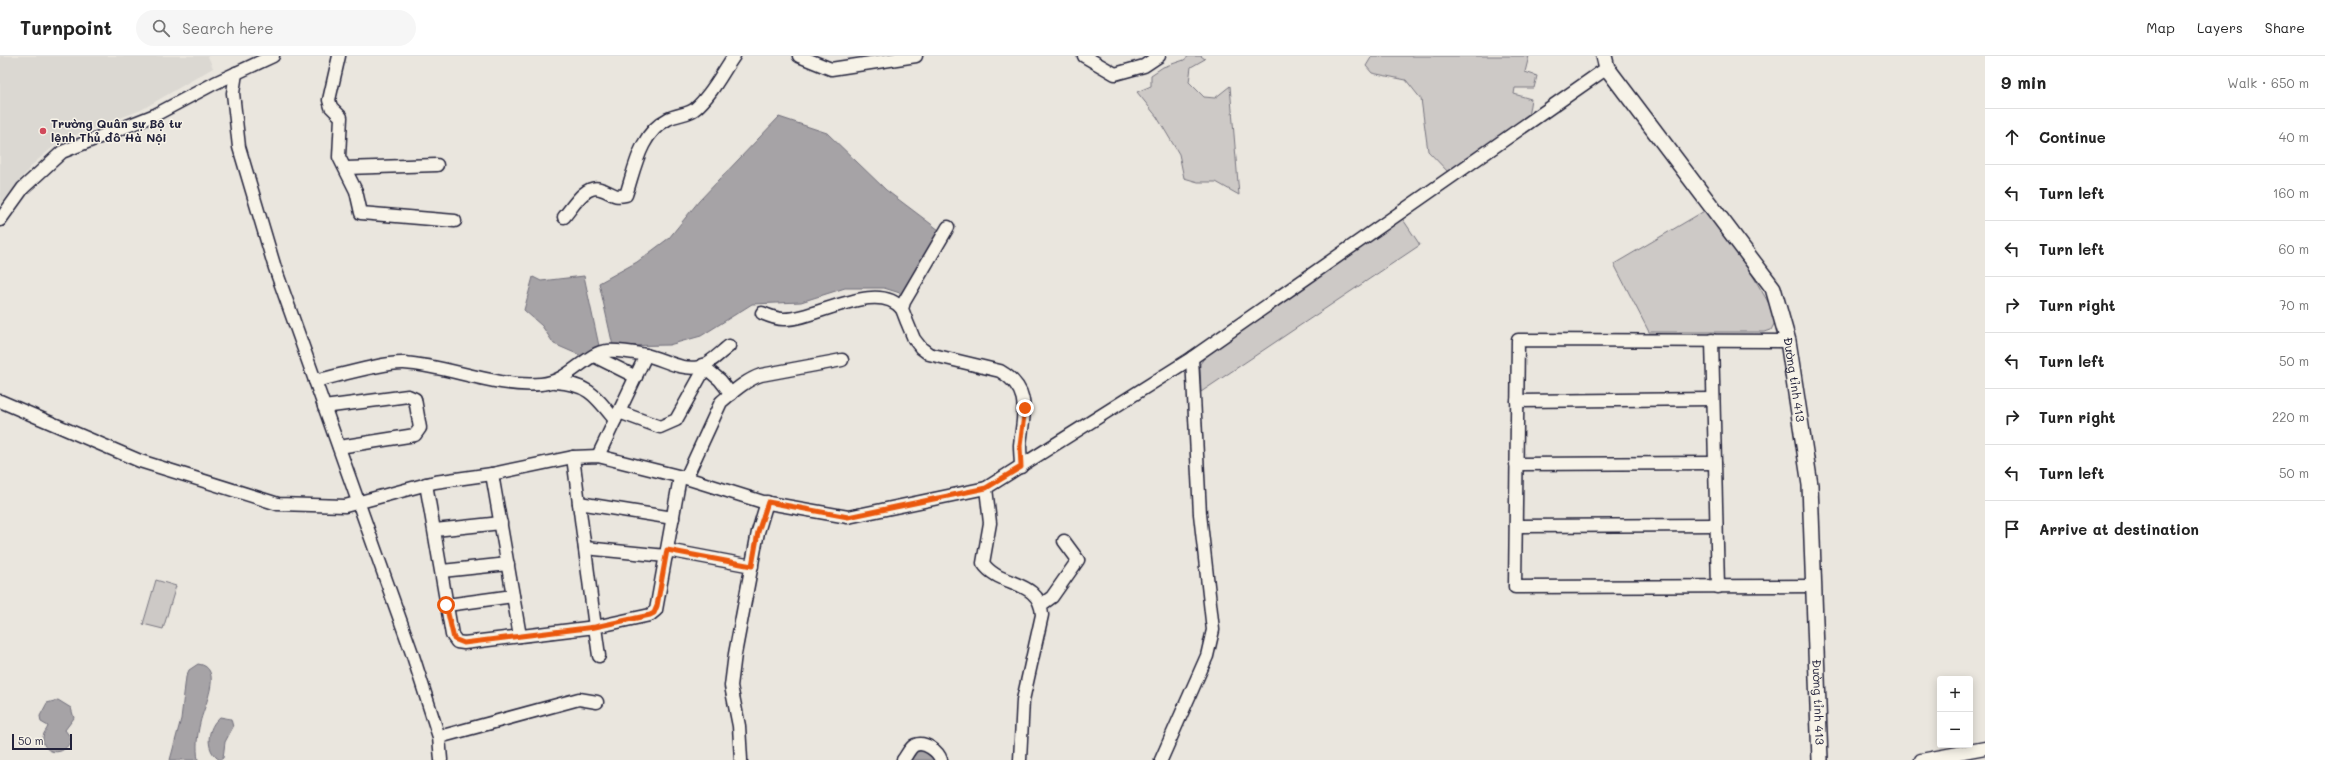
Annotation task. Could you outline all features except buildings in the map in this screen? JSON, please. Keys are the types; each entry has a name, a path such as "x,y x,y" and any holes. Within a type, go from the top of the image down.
{"main road":[{"name":"Đường tỉnh 413","path":"1605,62 1773,288 1788,340 1810,484 1820,760"}],"street":[{"path":"0,220 23,188 62,152 155,115 273,56"},
{"path":"339,56 329,100 331,107 341,117 338,151 346,168 350,183 357,195 361,213 364,215 455,221"},
{"path":"564,217 585,193 592,188 599,188 616,197 626,195 642,148 652,131 668,118 694,110 706,99 734,56"},
{"path":"799,56 831,69 916,56"},
{"path":"1084,56 1115,74 1144,66 1159,56"},
{"path":"0,401 140,461 278,504 345,506 359,504 426,484 492,474 574,457 598,456 768,502 848,517 986,488 1192,358 1605,62"},
{"path":"236,74 232,93 239,147 275,268 359,504 439,737 441,760"},
{"path":"346,168 437,165"},
{"path":"902,309 904,302 948,227"},
{"path":"762,312 782,320 797,318 861,299 889,300 898,304 902,309 914,339 929,354 1000,371 1010,377 1025,408 1020,446 1021,467"},
{"path":"1788,340 1518,340 1515,587 1813,586"},
{"path":"1712,340 1718,587"},
{"path":"315,381 401,363 437,367 516,384 540,384 554,382 572,383 583,387 617,416 660,427 676,420 704,367 729,346"},
{"path":"554,382 566,377 594,356 606,351 646,355 685,367 704,367 731,394"},
{"path":"598,456 646,355"},
{"path":"594,356 636,377"},
{"path":"1161,760 1207,656 1213,630 1200,514 1192,358"},
{"path":"426,484 436,530 446,605 452,635 457,642 464,643 595,627 654,613 672,518 683,478 721,402 753,378 761,375 842,360"},
{"path":"324,407 408,396 415,399 420,428 415,435 339,447"},
{"path":"1517,401 1713,399"},
{"path":"574,457 599,656"},
{"path":"1516,464 1715,462"},
{"path":"492,474 520,636"},
{"path":"986,488 990,523 983,563 1000,576 1037,596 1041,605 1042,615 1023,700 1020,760"},
{"path":"741,760 739,726 731,686 735,654 758,532 768,502"},
{"path":"579,503 672,518"},
{"path":"436,530 501,523"},
{"path":"1516,526 1716,525"},
{"path":"1041,605 1052,597 1078,560 1064,541"},
{"path":"585,548 666,553 752,566"},
{"path":"442,571 508,564"},
{"path":"446,605 513,596"},
{"path":"439,737 579,698 597,702"},
{"path":"904,760 910,749 918,744 935,750 941,760"},
{"path":"1921,760 1985,748"}],"shaded area":[{"name":"Trường Quân sự Bộ tư lệnh Thủ đô Hà Nội","path":"0,56 208,56 213,68 141,110 60,141 33,164 0,205"},
{"path":"1189,56 1201,56 1205,59 1191,67 1189,82 1204,97 1215,98 1230,86 1239,195 1216,182 1198,182 1184,178 1179,154 1157,117 1137,92 1151,86 1151,75 1163,67 1184,60"},
{"path":"1372,56 1529,56 1525,72 1537,76 1534,88 1515,88 1514,94 1531,99 1528,117 1449,173 1428,151 1421,99 1406,80 1372,73 1366,66"},
{"path":"779,117 827,133 886,190 939,230 903,294 884,288 845,288 801,302 752,304 701,336 669,345 613,346 599,283 637,262 669,238 699,201"},
{"path":"1706,210 1753,276 1775,314 1775,322 1771,330 1765,332 1649,332 1614,264"},
{"path":"1402,218 1420,245 1201,392 1200,364 1210,350"},
{"path":"584,276 599,346 584,357 554,344 542,326 524,310 533,277 541,281"},
{"path":"156,580 176,586 163,629 143,624"},
{"path":"198,664 206,667 210,672 211,680 208,699 198,732 198,760 170,760 181,719 186,677 189,670"},
{"path":"58,700 71,708 74,718 65,730 71,738 69,744 65,749 55,752 46,748 43,743 43,736 48,726 41,722 40,716 47,703"},
{"path":"220,717 231,719 233,727 225,742 223,758 220,760 211,751 209,739 212,727"},
{"path":"920,751 937,756 940,760 911,760 916,752"}],"place":[{"name":"Trường Quân sự Bộ tư lệnh Thủ đô Hà Nội","path":"43,131"}],"route":[{"path":"446,605 452,635 457,642 461,643 551,632 583,626 595,627 650,615 656,610 667,550 752,566 758,532 768,502 848,517 986,488 1021,467 1020,446 1024,426 1025,408"}]}
